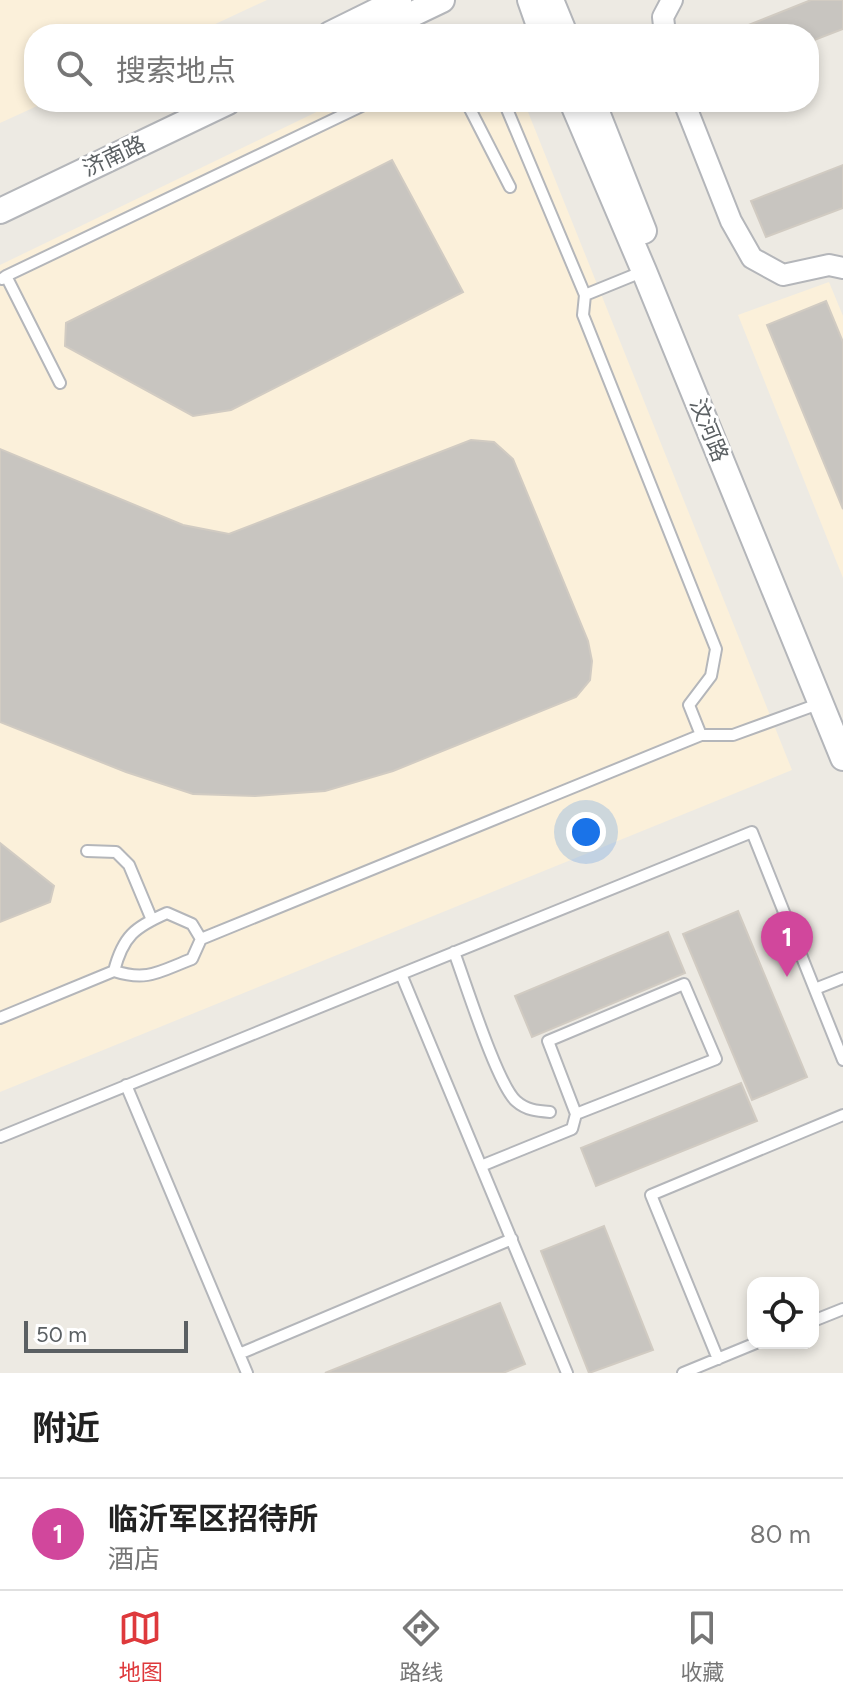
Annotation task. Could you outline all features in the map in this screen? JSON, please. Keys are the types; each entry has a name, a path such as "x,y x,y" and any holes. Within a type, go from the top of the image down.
{"street":[{"path":"350,24 399,0"},
{"path":"392,24 442,0"},
{"path":"530,0 538,24"},
{"path":"551,0 561,24"},
{"path":"664,24 663,17 672,0"},
{"name":"济南路","path":"0,197 173,112"},
{"name":"济南路","path":"0,211 207,112"},
{"name":"汶河路","path":"576,112 843,758"},
{"name":"汶河路","path":"597,112 843,727"},
{"path":"688,112 731,221 752,258 783,275 829,265 843,268"}],"lane":[{"path":"60,383 3,278 349,112"},
{"path":"472,112 510,187"},
{"path":"508,112 585,295 583,315 716,649 711,676 689,705 701,735"},
{"path":"585,295 644,271"},
{"path":"0,1018 114,971 137,978 162,971 192,959 201,939 701,735 733,735 821,703"},
{"path":"0,1137 752,832 843,1060"},
{"path":"87,851 116,852 129,865 152,920"},
{"path":"114,971 120,947 138,926 167,913 192,924 201,939"},
{"path":"454,952 501,1076 515,1100 532,1111 550,1112"},
{"path":"401,974 567,1373"},
{"path":"815,989 843,978"},
{"path":"481,1166 572,1129 576,1114 548,1041 684,984 716,1059 576,1114"},
{"path":"126,1085 247,1373"},
{"path":"718,1359 651,1195 843,1115"},
{"path":"239,1354 512,1239"},
{"path":"819,1319 843,1309"},
{"path":"683,1373 747,1347"}],"shaded area":[{"path":"0,0 267,0 215,24 24,24 24,112 0,123"},
{"path":"316,112 528,112 792,770 0,1092 0,265"},
{"path":"829,282 843,316 843,578 738,315"}],"building":[{"path":"811,0 843,0 843,29 819,38 819,24 751,24"},
{"path":"392,160 463,292 231,410 193,416 65,346 66,323"},
{"path":"843,165 843,208 766,237 751,201"},
{"path":"826,301 843,342 843,509 767,325"},
{"path":"471,440 494,442 513,459 588,641 592,661 590,680 576,697 393,771 325,791 255,796 193,794 126,772 0,722 0,449 183,525 229,534"},
{"path":"0,843 54,886 50,902 0,922"},
{"path":"738,911 807,1077 752,1100 683,934"},
{"path":"668,932 685,973 532,1037 515,996"},
{"path":"741,1083 757,1121 596,1186 581,1148"},
{"path":"604,1226 653,1350 589,1373 541,1251"},
{"path":"500,1303 525,1364 503,1373 325,1373"}],"place":[{"name":"临沂军区招待所","path":"787,977"}]}
